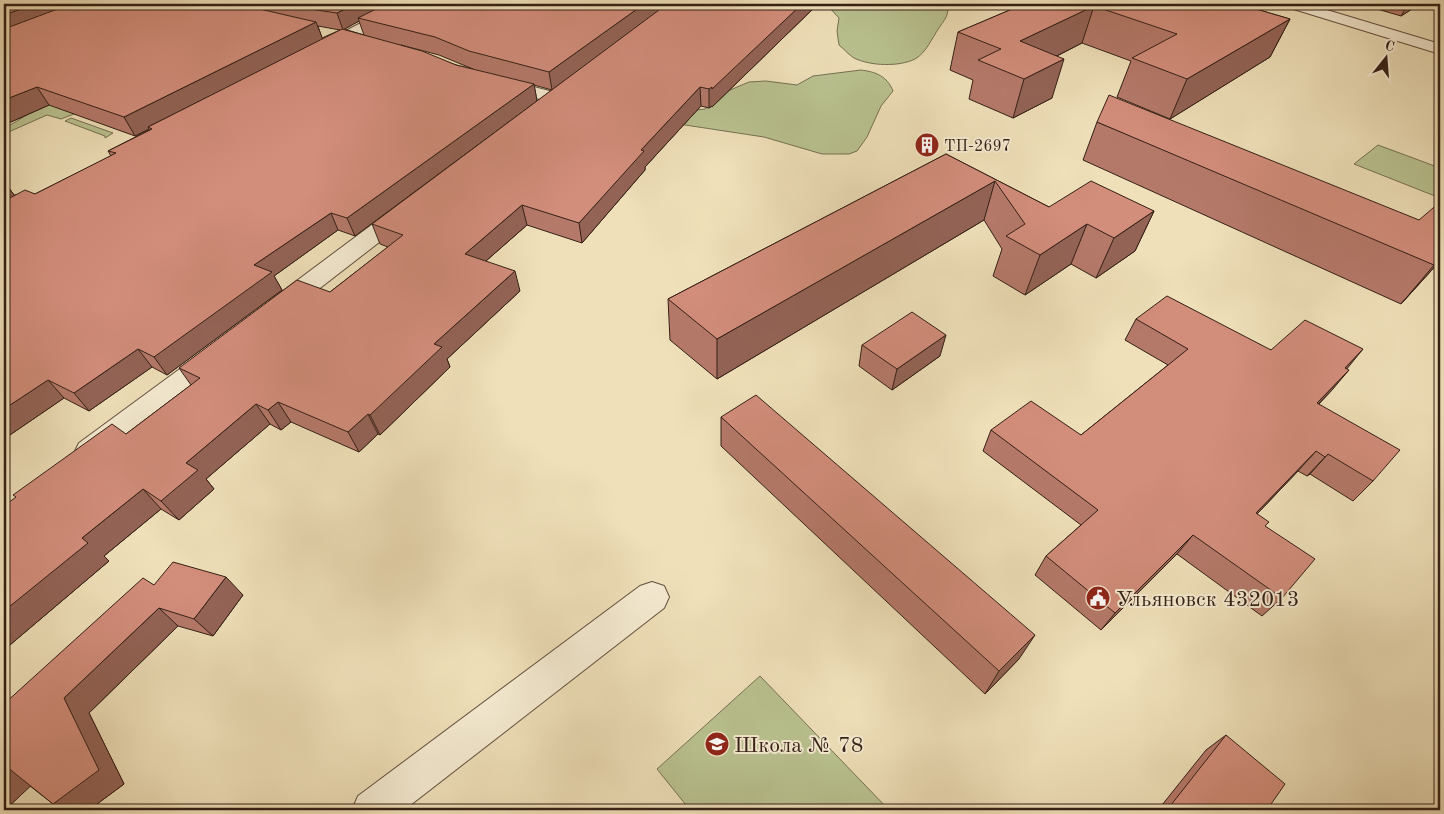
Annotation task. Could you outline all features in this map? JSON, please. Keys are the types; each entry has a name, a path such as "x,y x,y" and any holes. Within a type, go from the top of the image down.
{"street":[{"path":"303,60 408,4"},
{"path":"1292,4 1440,49"},
{"path":"316,33 346,37 372,44"},
{"path":"485,79 563,92 532,116"},
{"path":"264,319 421,199"},
{"path":"75,462 232,342"},
{"path":"372,810 652,596"}],"green space":[{"path":"826,4 946,4 948,11 945,20 926,49 915,59 901,63 876,64 854,58 839,45 837,31 839,18"},
{"path":"861,70 884,78 893,91 881,106 867,137 857,151 849,154 822,154 764,137 672,123 678,112 705,109 723,93 749,82 766,81 797,85 813,76"},
{"path":"62,99 74,114 61,119 47,115 4,134 4,129 30,113"},
{"path":"71,118 113,133 105,138 105,136 65,121"},
{"path":"1378,145 1440,168 1440,198 1354,164"},
{"path":"760,676 889,810 690,810 657,769"}],"building":[{"path":"4,4 35,4 4,15"},
{"path":"71,4 238,4 316,22 124,117 37,87 4,100 4,29"},
{"path":"288,4 355,4 337,13"},
{"path":"386,4 644,4 549,72 469,51 435,37 358,18"},
{"path":"667,4 802,4 712,89 712,87 709,89 700,87 641,150 644,151 579,223 522,205 465,254 515,271 434,344 442,347 370,415 368,414 348,432 278,402 268,410 256,404 186,463 198,470 161,501 143,489 82,538 88,543 4,611 4,506 16,497 13,495 112,424 126,434 200,378 179,368 297,280 330,292 403,235 372,224"},
{"path":"1024,4 1239,4 1290,19 1187,79 1132,58 1177,34 1094,6 1020,41 1064,59 1024,79 978,60 1001,49 958,32"},
{"path":"342,29 422,51 456,65 534,84 347,218 331,213 254,265 272,272 154,357 138,349 74,393 48,380 4,409 4,201 25,190 35,194 116,153 108,151 152,129 148,127"},
{"path":"1109,95 1419,220 1440,202 1440,258 1434,265 1097,122"},
{"path":"946,154 1049,207 1091,181 1154,211 1114,238 1087,224 1040,255 1006,236 1025,224 995,181 717,339 668,299"},
{"path":"1167,296 1271,350 1305,320 1363,349 1345,368 1349,370 1317,403 1400,450 1373,481 1328,454 1325,457 1316,451 1256,513 1269,522 1265,526 1315,559 1282,598 1193,535 1115,613 1046,556 1098,510 991,430 1031,401 1081,435 1188,349 1136,319"},
{"path":"912,312 946,335 897,369 862,345"},
{"path":"756,395 1035,635 999,671 721,417"},
{"path":"173,562 226,577 194,619 159,608 64,698 99,770 53,804 7,767 4,770 4,704 143,578 154,585"},
{"path":"1226,735 1285,784 1267,810 1167,810"}],"place":[{"name":"ТП-2697","path":"927,145"},
{"name":"Ульяновск 432013","path":"1098,598"},
{"name":"Школа № 78","path":"717,744"}]}
